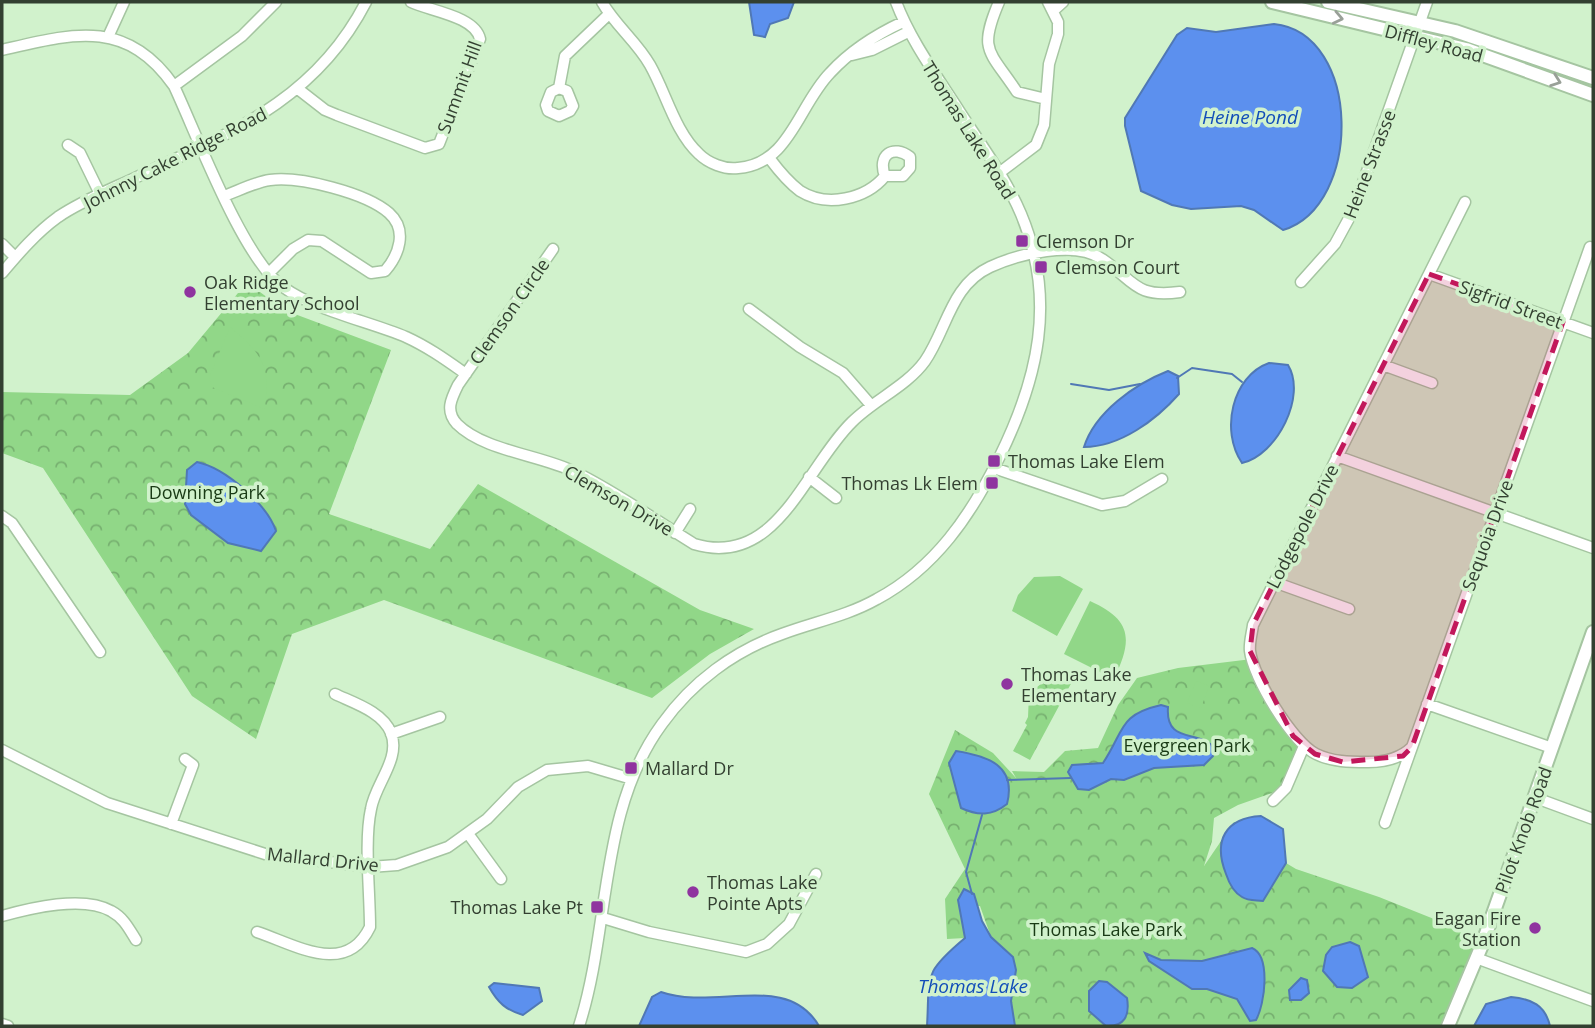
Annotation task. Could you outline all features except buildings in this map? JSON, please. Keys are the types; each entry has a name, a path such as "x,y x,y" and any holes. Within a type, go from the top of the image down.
{"main road":[{"name":"Diffley Road","path":"1272,2 1466,49 1593,95"},
{"name":"Diffley Road","path":"1328,2 1419,22 1593,78"},
{"name":"Pilot Knob Road","path":"1448,1026 1536,798 1593,632"}],"street":[{"path":"108,37 124,2"},
{"path":"174,86 242,36 276,2"},
{"name":"Johnny Cake Ridge Road","path":"2,274 15,257 59,217 100,194 252,123 299,89 323,65 354,25 366,2"},
{"name":"Summit Hill","path":"299,89 325,110 337,115 425,148 439,144 480,40 477,30 470,25 411,2"},
{"path":"602,2 649,63 687,139 699,155 715,165 734,169 754,166 770,159 783,144 821,83 867,39 903,22"},
{"name":"Thomas Lake Road","path":"579,1026 592,985 612,848 632,779 661,725 701,680 755,645 857,609 904,582 954,535 994,468 1022,411 1036,364 1041,310 1034,255 1021,214 999,173 908,32 896,2"},
{"path":"999,2 986,32 987,47 1017,92 1046,99"},
{"path":"999,173 1036,145 1044,125 1049,64 1058,34 1051,6 1063,2"},
{"name":"Heine Strasse","path":"1301,282 1335,244 1353,211 1427,2"},
{"path":"559,88 565,56 609,14"},
{"path":"852,55 872,50 908,32"},
{"path":"2,50 67,35 108,37 138,50 164,72 174,86 224,196 268,274 295,294 429,348 466,374"},
{"path":"68,145 80,153 100,194"},
{"path":"770,159 795,187 823,199 845,199 867,191 885,176"},
{"path":"224,196 269,180 303,181 359,198 390,214 398,230 400,247 385,271 371,273 321,241 308,240 293,249 268,274"},
{"name":"Lodgepole Drive","path":"1412,747 1403,756 1381,762 1343,762 1315,754 1293,736 1258,675 1250,651 1253,625 1465,202"},
{"path":"2,244 15,257"},
{"name":"Sequoia Drive","path":"1385,823 1590,247"},
{"name":"Clemson Circle","path":"466,374 553,249"},
{"path":"1034,255 1062,249 1082,250 1102,259 1124,280 1139,289 1160,295 1180,292"},
{"name":"Clemson Drive","path":"466,374 449,402 451,415 458,425 494,444 576,473 694,544 729,550 747,545 771,528 849,425 870,404 923,363 958,294 970,279 990,267 1034,255"},
{"name":"Sigfrid Street","path":"1429,274 1593,333"},
{"path":"749,309 800,347 843,373 870,404"},
{"path":"1383,365 1432,383"},
{"path":"1337,456 1593,548"},
{"path":"994,468 1102,505 1125,501 1162,479"},
{"path":"809,477 836,498"},
{"path":"675,533 690,509"},
{"path":"2,516 12,523 100,652"},
{"path":"1274,582 1349,609"},
{"path":"257,932 326,955 339,956 352,951 363,941 370,927 370,811 392,757 391,734 377,715 335,694"},
{"path":"1427,704 1552,748"},
{"path":"391,734 440,717"},
{"path":"1273,801 1286,788 1304,746"},
{"name":"Mallard Drive","path":"2,750 107,803 265,854 370,867 424,858 468,835 518,787 547,770 588,766 632,779"},
{"path":"171,824 193,765 185,759"},
{"path":"1536,798 1593,818"},
{"path":"468,835 501,879"},
{"path":"603,918 649,932 747,952 767,944 789,924 816,874"},
{"path":"2,916 34,907 97,906 111,911 124,921 136,940"},
{"path":"1476,958 1593,1001"},
{"path":"2,1024 8,1026"}],"highlighted area":[{"path":"1429,274 1563,322 1412,747 1403,756 1343,762 1315,754 1293,736 1250,651 1253,625"}],"green space":[{"name":"Downing Park","path":"260,292 284,310 391,350 329,514 430,549 478,484 700,610 754,629 710,654 652,698 384,600 292,634 256,739 192,696 43,468 2,453 2,392 130,395 188,353 238,293"},
{"path":"230,327 250,345 262,362 267,383 264,409 212,387 209,378"},
{"path":"1060,576 1083,589 1057,636 1012,611 1018,595 1034,577"},
{"path":"1090,601 1114,616 1125,632 1124,653 1114,679 1064,654"},
{"name":"Thomas Lake Park","path":"1252,659 1258,675 1304,746 1286,788 1238,805 1214,818 1212,841 1204,866 1234,822 1283,829 1286,863 1296,869 1379,897 1484,939 1448,1026 1015,1026 1011,1001 1016,970 991,937 980,906 959,908 965,938 947,939 945,899 965,869 929,794 955,730 993,753 1016,778 1012,771 1044,772 1065,751 1098,748 1118,705 1137,678 1178,668"},
{"path":"1057,670 1074,678 1030,760 1013,751 1027,725 1025,723 1028,717 1029,694"},
{"path":"1196,681 1209,686 1201,708 1187,703"}],"water":[{"path":"749,2 794,2 788,18 770,24 765,37 754,35"},
{"name":"Heine Pond","path":"1274,24 1303,34 1324,57 1337,87 1342,121 1339,157 1328,189 1309,215 1283,230 1254,210 1241,206 1191,209 1172,205 1141,191 1125,118 1177,35 1187,28 1216,32"},
{"path":"1269,363 1288,365 1294,392 1291,408 1277,437 1267,449 1242,463 1232,436 1233,406 1246,380"},
{"path":"1168,371 1178,376 1179,394 1160,413 1124,437 1097,446 1084,447 1097,422 1118,401 1142,383"},
{"path":"197,462 232,479 264,510 276,531 261,551 228,543 191,515 185,504 187,470"},
{"path":"1161,705 1168,707 1172,727 1185,735 1208,742 1214,748 1213,756 1204,765 1154,768 1124,780 1111,779 1089,790 1078,789 1068,772 1072,765 1103,763 1130,719 1147,709"},
{"path":"956,751 988,760 1003,771 1008,780 1007,804 985,814 961,808 949,763"},
{"path":"1261,816 1283,829 1286,863 1263,901 1249,900 1234,890 1222,862 1221,851 1225,833 1231,827 1239,821"},
{"name":"Thomas Lake","path":"964,889 974,894 982,921 991,937 1013,957 1016,970 1011,1001 1015,1026 927,1026 931,976 941,960 965,938 958,900"},
{"path":"1350,942 1359,946 1368,977 1352,988 1337,987 1323,971 1326,955 1332,947"},
{"path":"1252,948 1262,960 1264,992 1256,1020 1250,1021 1237,999 1207,989 1192,989 1149,961 1145,953 1161,960 1202,961"},
{"path":"1301,978 1307,980 1309,993 1301,1000 1290,1000 1289,990"},
{"path":"1099,981 1107,982 1127,998 1128,1010 1117,1025 1106,1026 1089,1011 1089,991"},
{"path":"494,983 539,988 542,1001 523,1015 517,1013 503,1005 496,997 489,987"},
{"path":"661,992 682,997 769,996 788,1000 805,1010 819,1026 639,1026 652,997"},
{"path":"1511,997 1536,1004 1545,1013 1550,1026 1474,1026 1486,1004"}],"waterway":[{"path":"1177,378 1192,368 1232,374 1242,382"},
{"path":"1071,384 1109,390 1140,384"},
{"path":"1007,780 1071,778"},
{"path":"972,894 966,872 982,815"}],"place":[{"name":"Clemson Dr","path":"1022,241"},
{"name":"Clemson Court","path":"1041,267"},
{"name":"Oak Ridge Elementary School","path":"190,292"},
{"name":"Thomas Lake Elem","path":"994,461"},
{"name":"Thomas Lk Elem","path":"992,483"},
{"name":"Thomas Lake Elementary","path":"1007,684"},
{"name":"Mallard Dr","path":"631,768"},
{"name":"Thomas Lake Pointe Apts","path":"693,892"},
{"name":"Thomas Lake Pt","path":"597,907"},
{"name":"Eagan Fire Station","path":"1535,928"}],"park label":[{"name":"Evergreen Park","path":"1187,745"}]}
